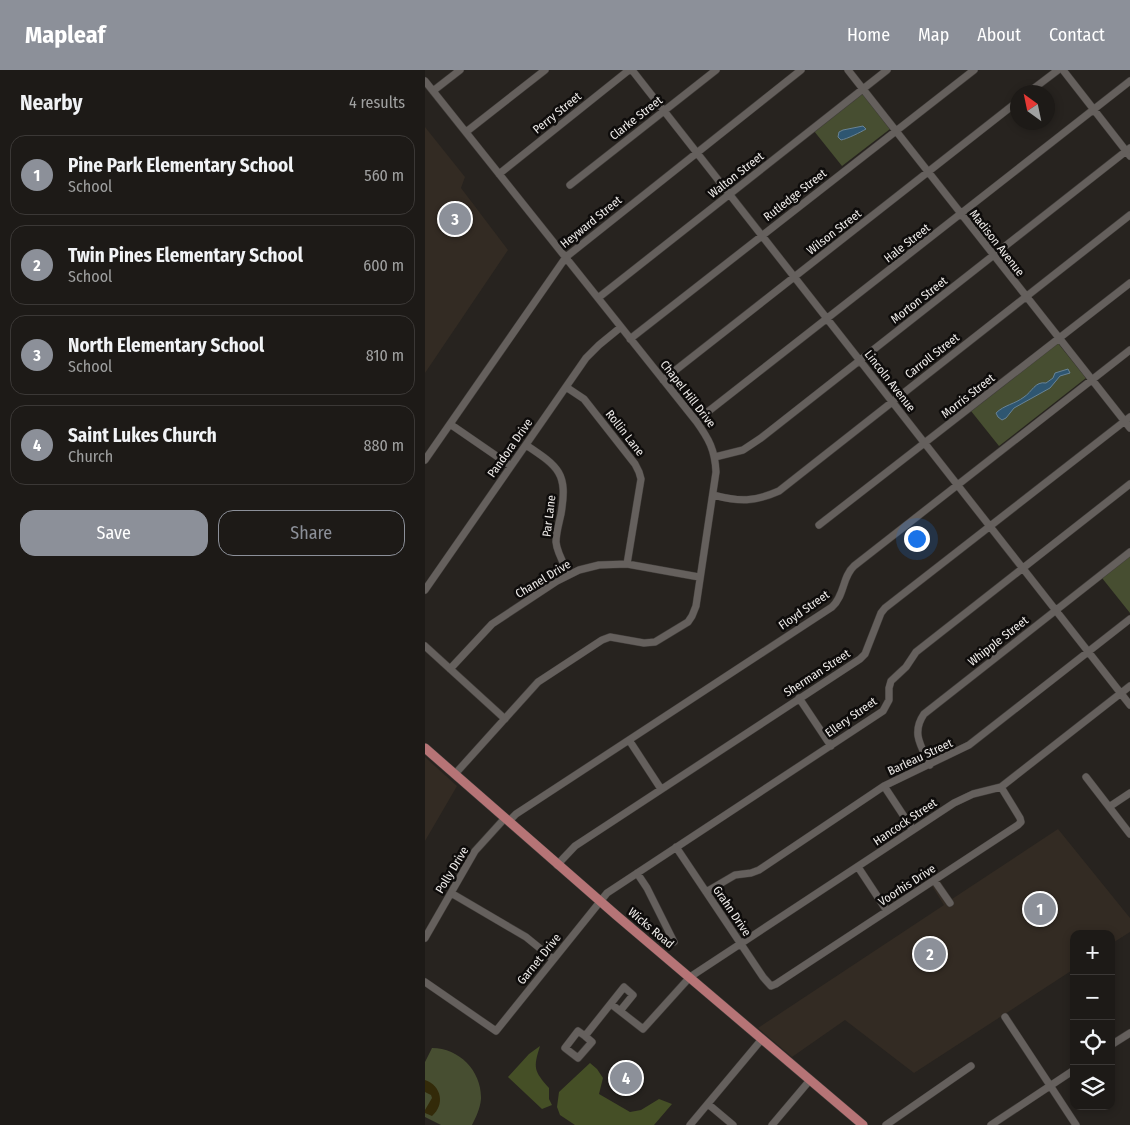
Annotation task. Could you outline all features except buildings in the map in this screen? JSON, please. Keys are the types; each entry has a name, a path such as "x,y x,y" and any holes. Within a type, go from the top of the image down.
{"main road":[{"name":"Wicks Road","path":"425,748 557,865 690,976 858,1124"}],"street":[{"path":"433,91 460,70"},
{"path":"466,132 545,70"},
{"name":"Lincoln Avenue","path":"631,70 1130,705"},
{"name":"Perry Street","path":"499,174 631,70"},
{"name":"Clarke Street","path":"570,185 716,70"},
{"name":"Heyward Street","path":"426,455 450,424 566,257 801,70"},
{"name":"Madison Avenue","path":"848,70 1092,381 1127,419 1130,428"},
{"name":"Walton Street","path":"598,298 887,70"},
{"name":"Rutledge Street","path":"630,338 974,70"},
{"path":"1038,85 1058,70"},
{"path":"1063,70 1129,151"},
{"name":"Chapel Hill Drive","path":"425,81 707,435 715,456 716,472 696,606 688,622 655,642 644,643 616,637 602,640 538,682 455,774"},
{"name":"Hale Street","path":"696,421 1130,81"},
{"name":"Wilson Street","path":"663,380 1010,108"},
{"name":"Morton Street","path":"715,456 733,454 750,446 1129,151"},
{"name":"Carroll Street","path":"713,495 727,499 753,500 779,491 1130,215"},
{"name":"Morris Street","path":"819,525 1130,283"},
{"name":"Pandora Drive","path":"425,590 566,386 593,351 621,327"},
{"name":"Floyd Street","path":"507,819 832,607 840,598 849,570 1130,350"},
{"name":"Rollin Lane","path":"566,386 584,400 635,464 639,472 641,479 627,564"},
{"name":"Sherman Street","path":"557,865 575,846 865,654 881,613 885,608 1127,419"},
{"path":"450,424 511,466"},
{"name":"Par Lane","path":"526,445 550,461 557,468 561,476 564,487 556,542 569,574"},
{"name":"Ellery Street","path":"600,901 607,893 883,711 889,700 891,681 906,667 916,652 1130,484"},
{"name":"Whipple Street","path":"930,765 918,738 917,729 919,721 924,714 1130,552"},
{"name":"Chanel Drive","path":"449,669 492,624 569,574 599,565 627,564 699,577"},
{"name":"Barleau Street","path":"706,892 735,875 759,870 884,786 954,753 981,737 1130,619"},
{"path":"425,646 505,719"},
{"name":"Hancock Street","path":"621,1011 643,1029 690,976 964,797 1001,787 1130,686"},
{"path":"799,698 831,746"},
{"path":"629,740 661,789"},
{"path":"1086,777 1130,834"},
{"path":"884,786 913,830"},
{"name":"Voorhis Drive","path":"771,986 1018,825 1021,822 1020,818 1001,787"},
{"path":"1109,807 1130,793"},
{"name":"Polly Drive","path":"425,938 475,852 507,819"},
{"name":"Grahn Drive","path":"676,847 763,977 771,986"},
{"path":"858,867 887,911"},
{"path":"637,873 647,888 675,942"},
{"path":"934,880 950,903"},
{"path":"451,893 526,937 553,959"},
{"name":"Garnet Drive","path":"425,982 495,1031 600,901"},
{"path":"585,1036 624,987 633,995 621,1011 611,1004"},
{"path":"1005,1017 1076,1125"},
{"path":"1115,1042 1130,1033"},
{"path":"690,1125 762,1039"},
{"path":"886,1125 971,1066"},
{"path":"991,1125 1070,1073"},
{"path":"772,1125 810,1080"},
{"path":"708,1104 733,1125"}],"shaded area":[{"path":"425,127 465,177 461,188 508,250 425,373"},
{"path":"425,757 457,786 425,841"},
{"path":"1058,829 1130,918 1130,932 1115,941 1115,930 1070,930 1070,972 914,1073 845,1020 792,1057 758,1028 944,905 932,886 940,881 952,899"}],"green space":[{"path":"862,93 890,129 842,166 814,131"},
{"path":"1057,342 1086,378 999,446 971,411"},
{"path":"1130,556 1130,613 1102,578"},
{"path":"540,1046 536,1059 536,1069 549,1088 549,1099 552,1105 542,1109 508,1077 529,1054"},
{"path":"432,1048 452,1052 460,1057 467,1063 478,1080 481,1099 479,1110 472,1125 441,1125 425,1117 425,1062"},
{"path":"590,1063 603,1078 599,1094 630,1112 641,1110 659,1099 672,1104 654,1125 575,1125 560,1115 557,1107 559,1092"}],"sand":[{"path":"425,1080 435,1087 440,1096 439,1107 432,1116 425,1113 432,1098 431,1095 425,1092"}],"water":[{"path":"863,126 866,129 850,137 841,140 838,137 839,132 843,130"},
{"path":"1068,369 1070,373 1060,376 1050,388 1014,408 1006,418 1002,420 998,417 996,413 999,410 1021,399 1039,384 1046,383 1053,378 1055,373"}],"place":[{"name":"North Elementary School","path":"455,219"},
{"name":"Pine Park Elementary School","path":"1040,909"},
{"name":"Twin Pines Elementary School","path":"930,954"},
{"name":"Saint Lukes Church","path":"626,1078"}]}
